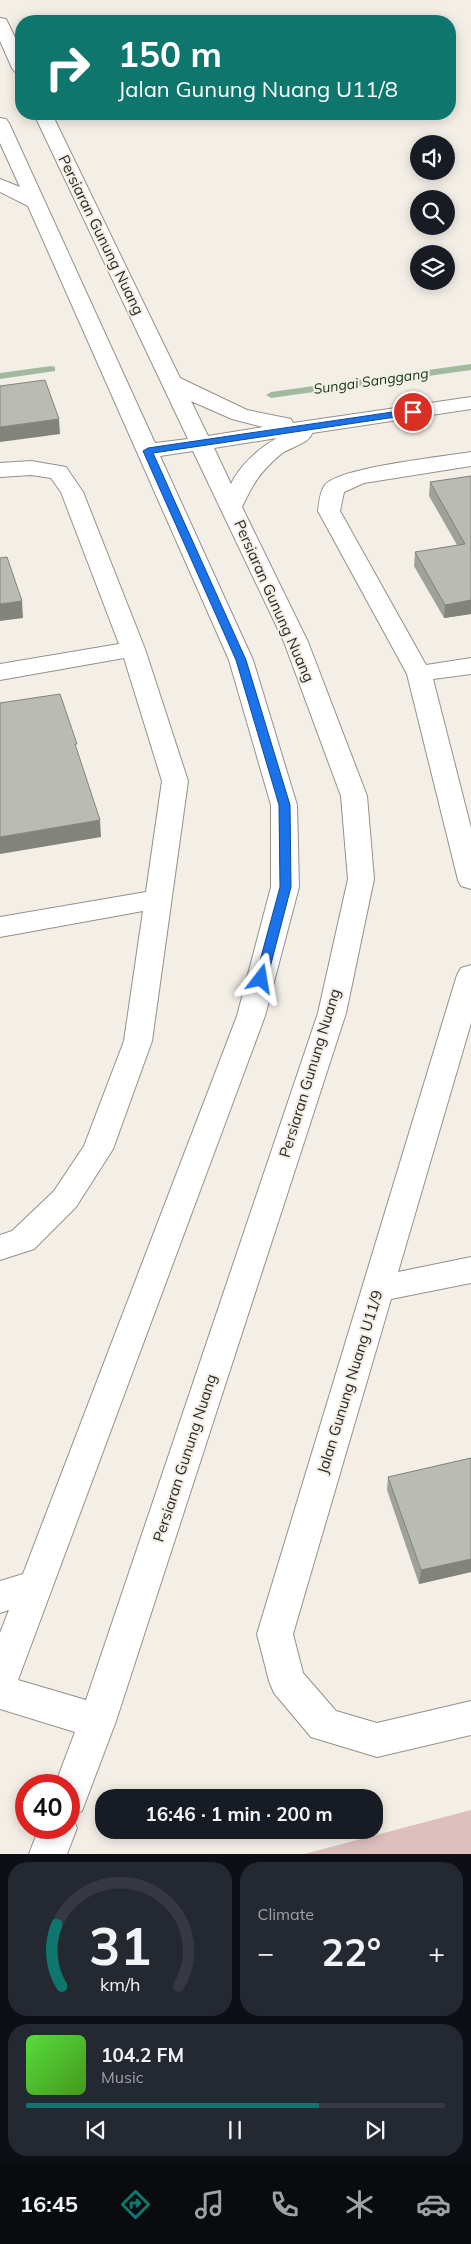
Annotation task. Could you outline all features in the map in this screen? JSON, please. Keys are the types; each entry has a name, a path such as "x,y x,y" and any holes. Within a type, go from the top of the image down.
{"street":[{"path":"0,23 15,55"},
{"name":"Persiaran Gunung Nuang","path":"46,120 296,642 354,796 361,879 332,1013 98,1721 78,1774"},
{"path":"0,123 241,660 284,805 285,887 252,1016 0,1681"},
{"path":"0,185 35,202"},
{"path":"171,382 214,405 264,422 317,426"},
{"path":"148,451 471,403"},
{"path":"231,507 246,474 275,448 317,426"},
{"path":"471,459 359,476 334,488 329,511 419,674 471,880"},
{"path":"0,470 31,468 58,472 72,492 133,649 175,781 138,1041 98,1149 65,1198 23,1240 0,1248"},
{"path":"0,672 133,649"},
{"path":"419,674 471,666"},
{"path":"0,928 158,899"},
{"name":"Jalan Gunung Nuang U11/9","path":"471,976 275,1634 287,1681 324,1725 376,1740 471,1718"},
{"path":"378,1290 471,1270"},
{"path":"0,1597 37,1586"},
{"path":"0,1692 98,1721"},
{"path":"48,1854 54,1839"}],"shaded area":[{"path":"471,1810 471,1854 304,1854 361,1839 383,1839 383,1833"}],"building":[{"path":"45,380 59,419 0,427 0,386"},
{"path":"471,476 471,600 445,605 415,552 465,544 430,482"},
{"path":"7,557 22,601 0,604 0,558"},
{"path":"60,694 100,820 0,837 0,703"},
{"path":"471,1458 471,1559 421,1570 388,1477"}],"waterway":[{"name":"Sungai Sanggang","path":"271,395 471,367"},
{"name":"Sungai Sanggang","path":"0,376 51,369"}],"route":[{"path":"261,979 285,887 284,805 241,660 148,451 413,412"}]}
